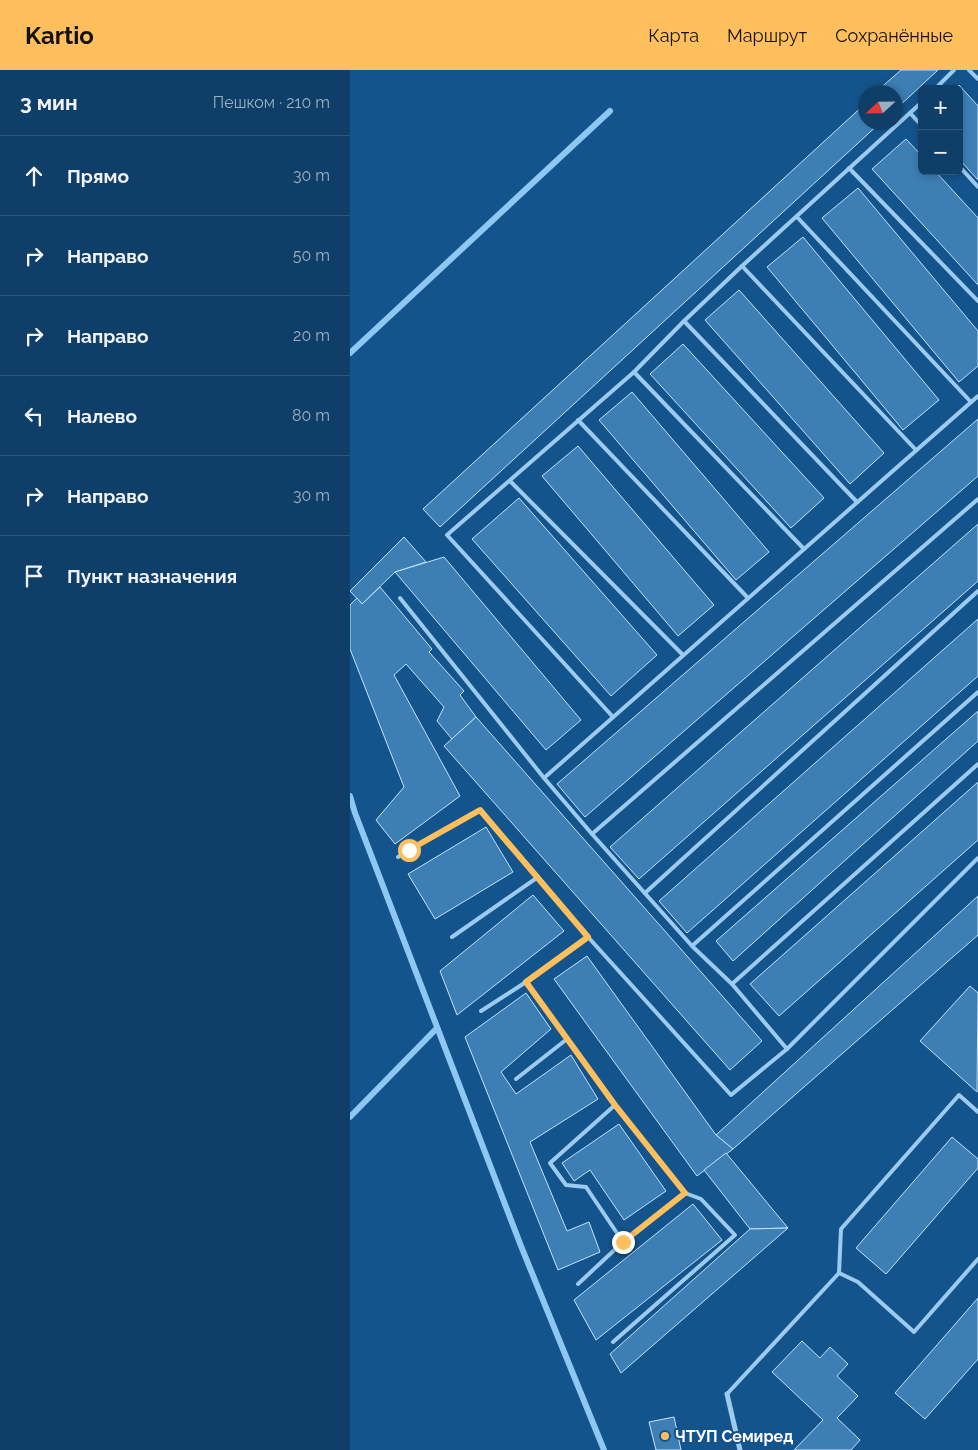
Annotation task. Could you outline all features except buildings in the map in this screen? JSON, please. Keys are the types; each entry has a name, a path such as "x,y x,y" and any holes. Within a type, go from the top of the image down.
{"street":[{"path":"727,1394 740,1450"}],"lane":[{"path":"939,85 954,70"},
{"path":"969,70 978,79"},
{"path":"613,717 447,535 634,372 742,266 918,106"},
{"path":"910,113 918,122"},
{"path":"850,168 978,301"},
{"path":"963,170 978,187"},
{"path":"797,217 971,402"},
{"path":"742,266 916,450"},
{"path":"684,321 857,502"},
{"path":"634,372 804,549"},
{"path":"544,778 978,396"},
{"path":"578,420 748,598"},
{"path":"510,481 683,655"},
{"path":"592,834 978,499"},
{"path":"645,893 978,591"},
{"path":"400,598 544,778 592,834 692,946 732,984 787,1048"},
{"path":"692,946 978,692"},
{"path":"732,984 978,764"},
{"path":"398,856 480,810 588,937 731,1095 787,1048 978,858"},
{"path":"452,937 538,876"},
{"path":"481,1011 526,982 588,937"},
{"path":"526,982 615,1105 685,1193 701,1199 735,1235 613,1342"},
{"path":"516,1079 567,1039"},
{"path":"727,1394 839,1273 841,1229 959,1095 978,1112"},
{"path":"615,1105 550,1163 566,1186 586,1187 623,1242"},
{"path":"578,1284 623,1242 685,1193"},
{"path":"839,1273 858,1282 914,1332 978,1259"}],"waterway":[{"path":"350,353 610,111"},
{"path":"350,796 521,1246 604,1450"},
{"path":"350,1117 437,1028"}],"place":[{"name":"ЧТУП Семиред","path":"665,1436"}],"route":[{"path":"409,850 480,810 588,937 526,982 615,1105 685,1193 623,1242"}]}
